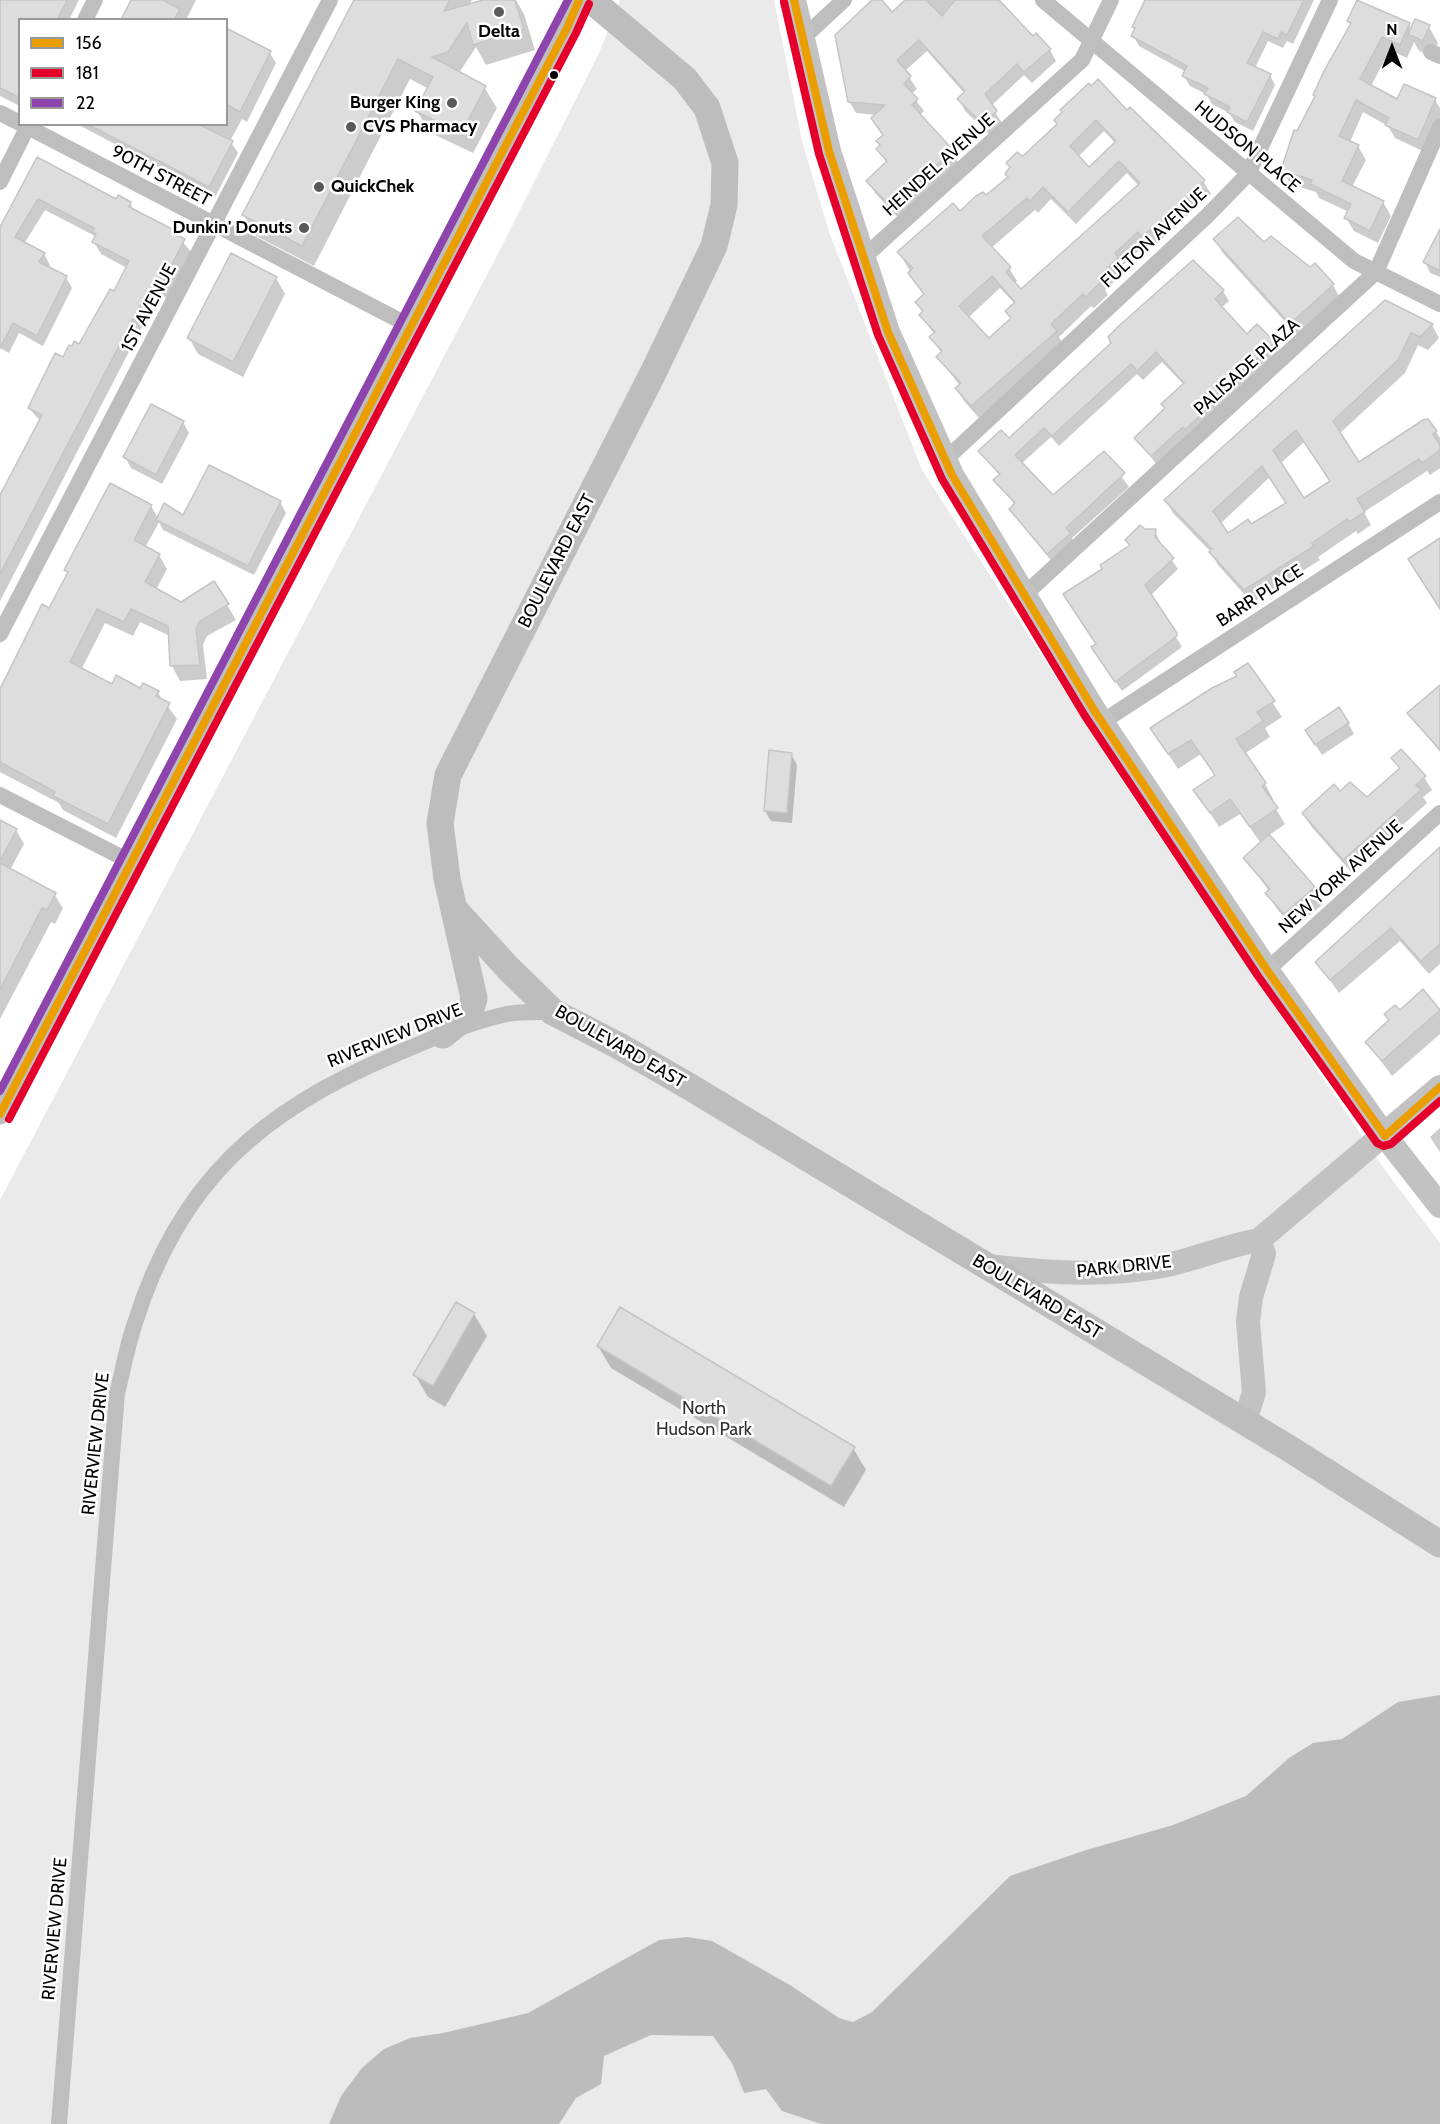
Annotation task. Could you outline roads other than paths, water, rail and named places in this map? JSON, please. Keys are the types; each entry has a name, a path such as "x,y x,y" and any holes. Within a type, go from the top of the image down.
{"main road":[{"name":"BOULEVARD EAST","path":"591,0 685,79 707,108 725,162 724,205 714,246 654,373 448,776 440,823 447,879 456,911 508,968 553,1012 619,1046 986,1266 1245,1422 1440,1544"},
{"path":"794,0 829,151 888,332 945,460 1102,722 1268,970 1385,1136 1440,1206"},
{"path":"443,1035 470,1013 474,1001 456,911"},
{"path":"1245,1422 1254,1392 1248,1322 1251,1297 1264,1254 1259,1240 1385,1136 1440,1087"},
{"name":"PARK DRIVE","path":"986,1266 1076,1273 1130,1270 1158,1267 1226,1245 1259,1240"}],"street":[{"path":"86,18 95,0"},
{"name":"1ST AVENUE","path":"0,634 330,0"},
{"path":"0,1114 567,28 579,0"},
{"path":"804,37 844,0"},
{"name":"HUDSON PLACE","path":"1043,0 1354,261 1440,304"},
{"name":"HEINDEL AVENUE","path":"864,257 1082,60 1111,0"},
{"name":"FULTON AVENUE","path":"945,460 1207,216 1248,174 1330,0"},
{"name":"90TH STREET","path":"0,113 18,122"},
{"path":"0,182 25,126"},
{"name":"90TH STREET","path":"27,126 410,326"},
{"name":"PALISADE PLAZA","path":"1024,595 1376,272 1440,127"},
{"name":"BARR PLACE","path":"1102,722 1440,502"},
{"path":"0,795 133,863"},
{"name":"NEW YORK AVENUE","path":"1268,970 1440,813"},
{"name":"RIVERVIEW DRIVE","path":"59,2124 117,1393 135,1322 180,1220 219,1167 274,1118 343,1076 443,1035 508,1014 553,1012"}],"place":[{"name":"Delta","path":"499,12"},
{"name":"Burger King","path":"452,103"},
{"name":"CVS Pharmacy","path":"351,127"},
{"name":"QuickChek","path":"319,187"},
{"name":"Dunkin' Donuts","path":"304,228"}],"park label":[{"name":"North Hudson Park","path":"704,1419"}]}
